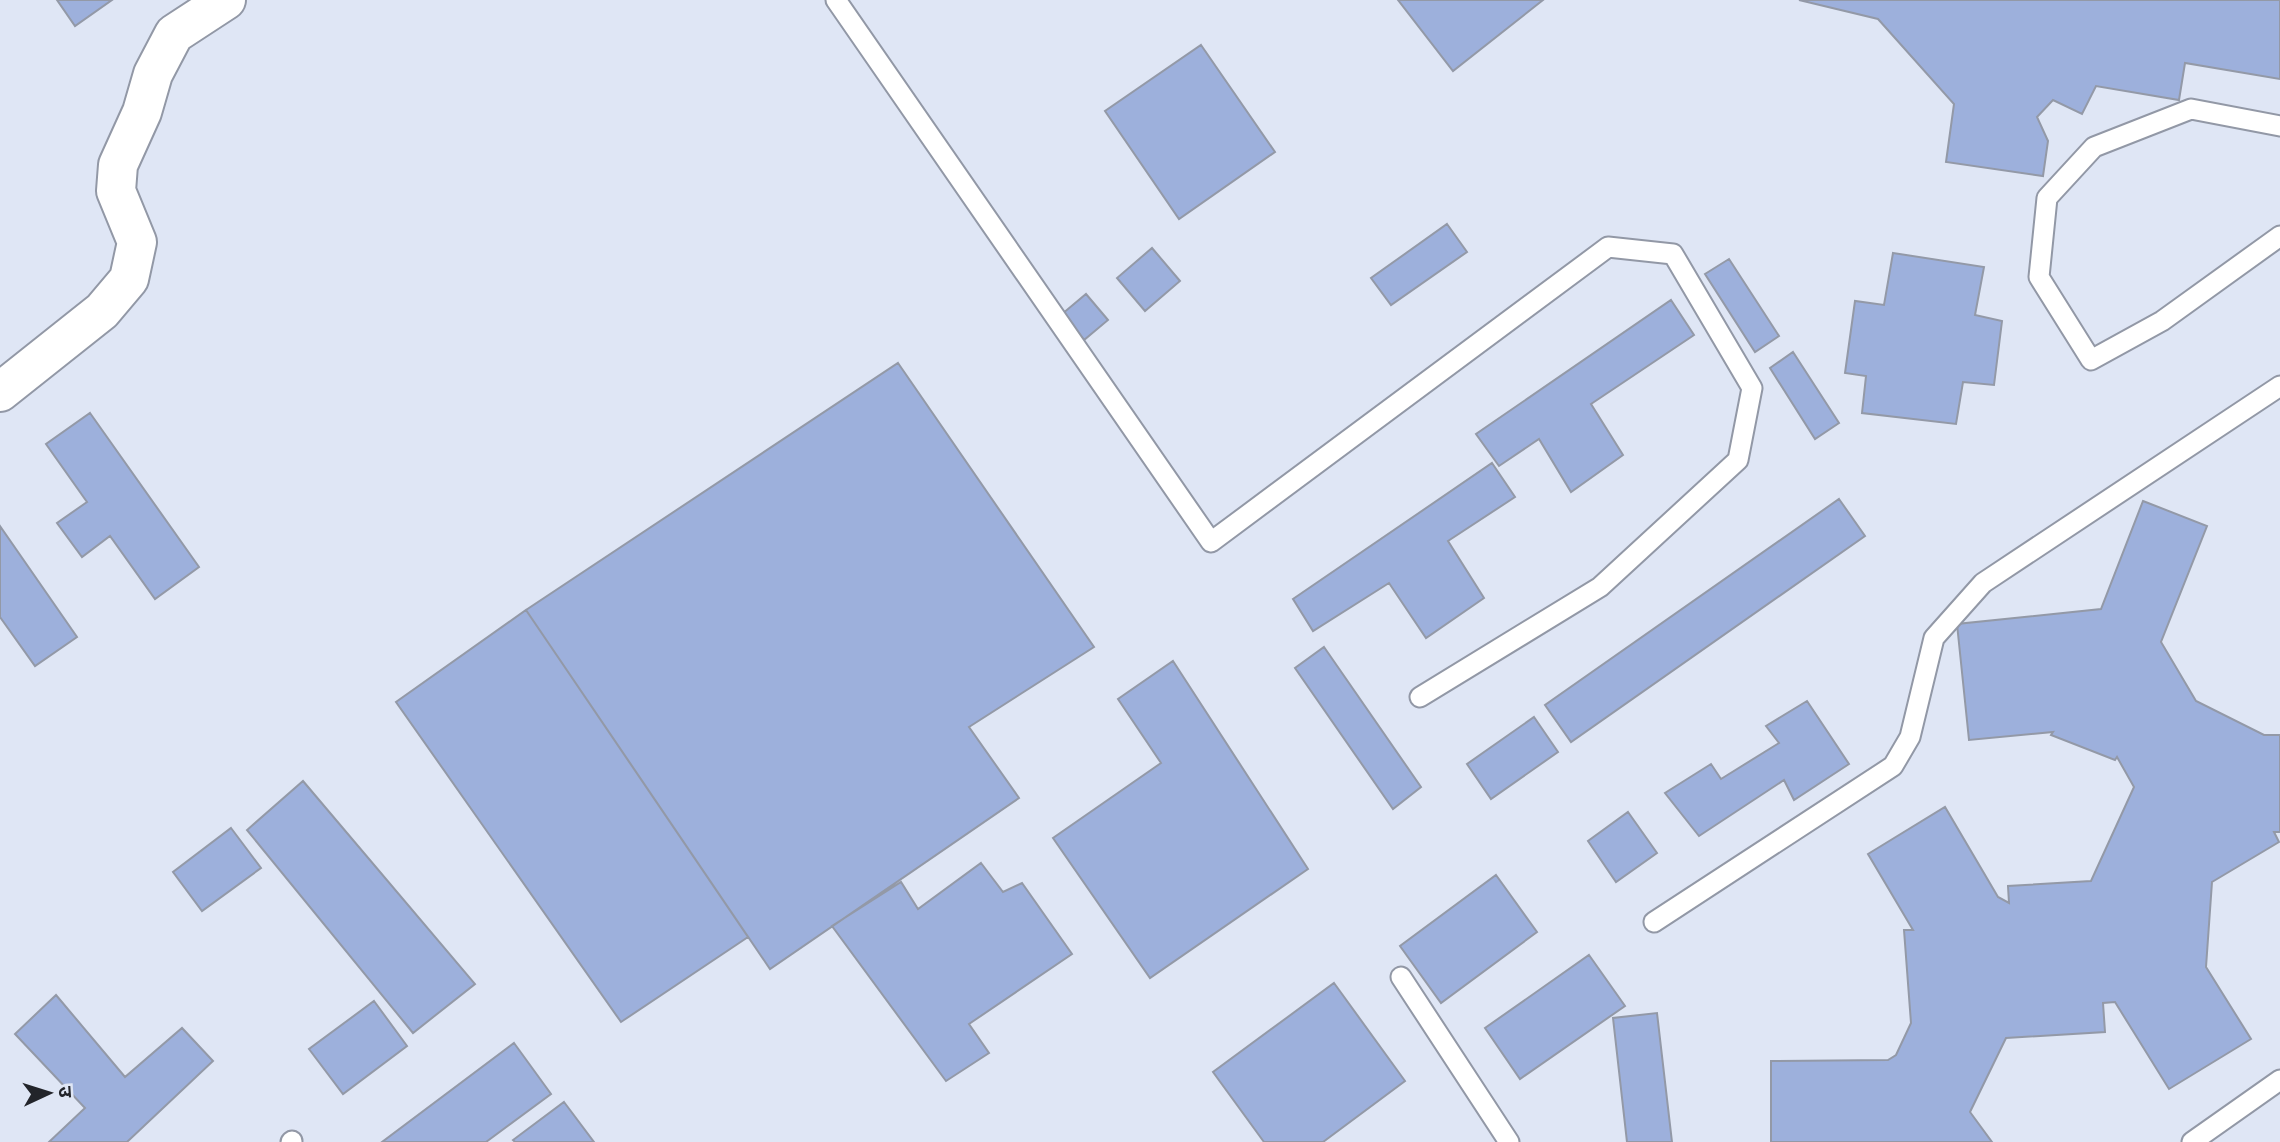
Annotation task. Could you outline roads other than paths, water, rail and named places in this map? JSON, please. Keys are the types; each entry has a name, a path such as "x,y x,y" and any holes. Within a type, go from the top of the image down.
{"street":[{"path":"0,392 102,311 130,279 137,243 116,191 118,165 142,113 153,74 174,34 226,0"}],"lane":[{"path":"835,0 1210,542 1608,247 1673,254 1752,388 1738,460 1600,587 1420,697"},
{"path":"2280,126 2192,109 2094,147 2047,198 2039,277 2091,360 2162,321 2280,236"},
{"path":"1654,922 1893,766 1910,737 1934,638 1983,583 2280,386"},
{"path":"1401,977 1509,1142"},
{"path":"2192,1142 2280,1080"}]}
